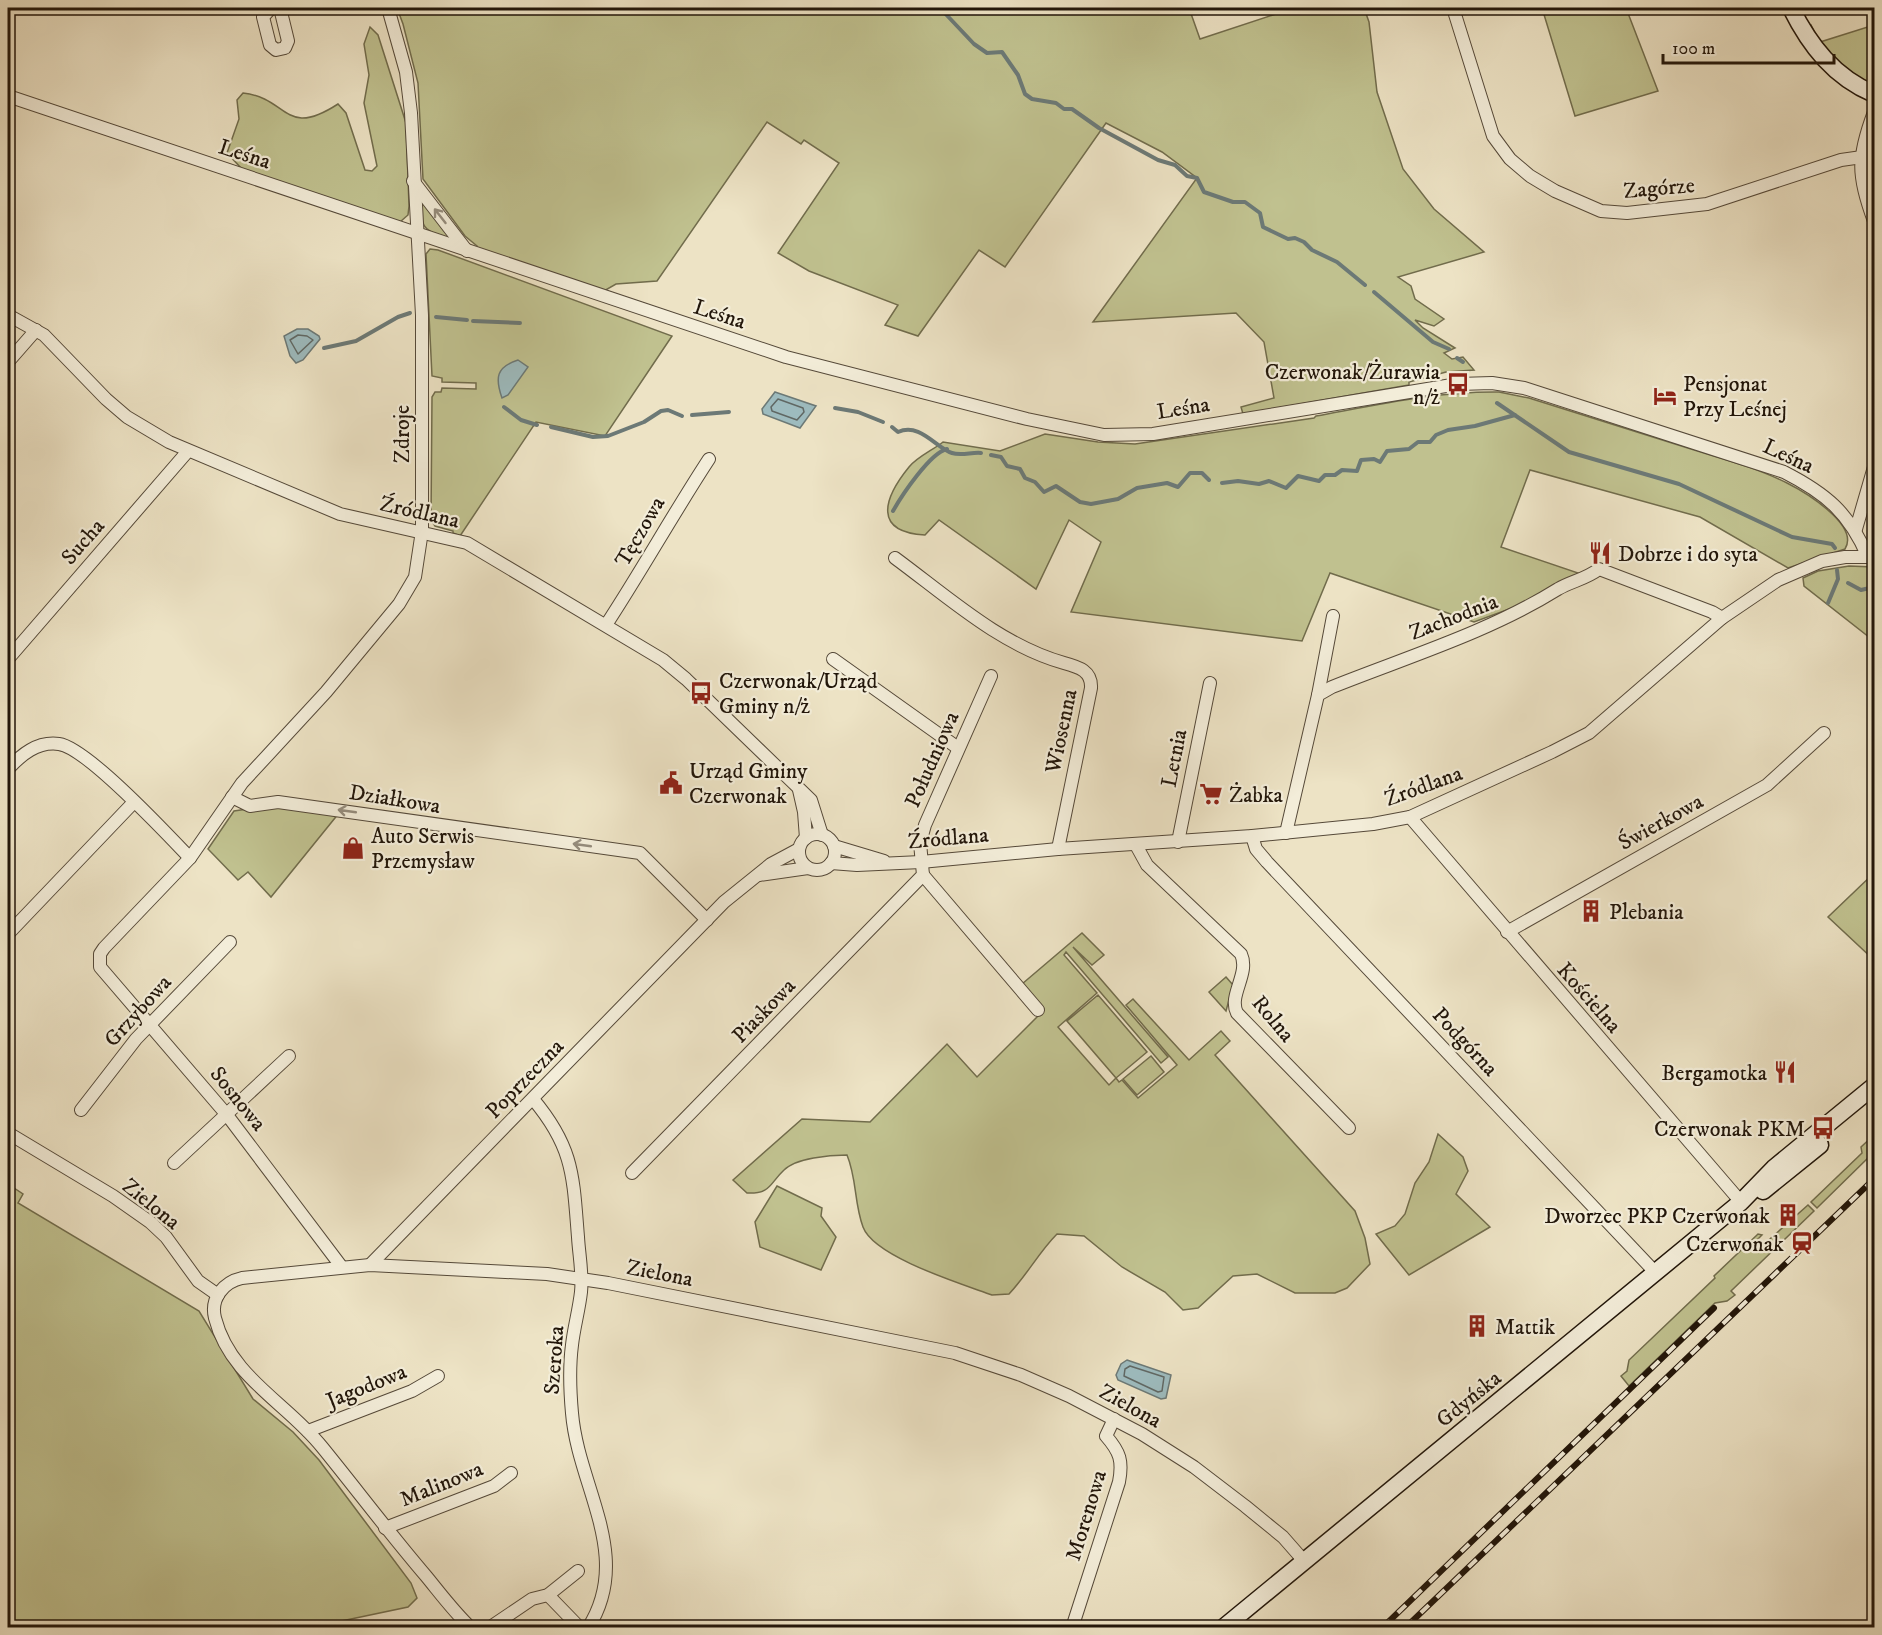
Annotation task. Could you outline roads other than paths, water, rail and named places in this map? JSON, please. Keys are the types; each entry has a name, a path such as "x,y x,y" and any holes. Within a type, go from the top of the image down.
{"main road":[{"path":"1791,8 1805,35 1830,65 1845,78 1875,94"},
{"name":"Gdyńska","path":"1223,1628 1741,1202 1774,1168 1875,1086"},
{"name":"Gdyńska","path":"1741,1202 1782,1177 1875,1101"}],"street":[{"path":"271,8 263,17 270,45 276,50 285,48 288,41 280,8"},
{"name":"Zdroje","path":"232,796 326,692 399,604 415,577 422,531 422,315 407,80 388,8"},
{"name":"Zagórze","path":"1453,8 1493,136 1510,159 1530,176 1554,191 1601,211 1627,213 1707,204 1840,160 1868,158"},
{"name":"Leśna","path":"8,96 786,357 1027,419 1104,435 1153,434 1458,384 1504,385 1784,472 1823,496 1856,529 1871,557"},
{"path":"1875,112 1863,144 1868,158 1863,190 1875,221"},
{"path":"413,181 468,252"},
{"name":"Źródlana","path":"8,315 36,330 127,417 188,451 340,514 467,543 676,669 811,800 822,835"},
{"path":"8,362 36,330"},
{"name":"Sucha","path":"8,659 188,451"},
{"name":"Tęczowa","path":"606,625 648,560 665,525 709,459"},
{"path":"1856,529 1875,468"},
{"name":"Źródlana","path":"831,863 888,863 922,868 1058,849 1251,837 1373,824 1410,817 1589,733 1722,618 1763,588 1790,573 1822,561 1871,557"},
{"name":"Wiosenna","path":"895,558 1007,640 1044,657 1079,667 1089,676 1091,683 1058,849"},
{"name":"Zachodnia","path":"1318,695 1332,687 1510,617 1573,582 1588,578 1599,569 1712,612 1722,618"},
{"path":"1286,832 1318,695 1333,616"},
{"path":"833,659 958,748"},
{"name":"Południowa","path":"922,868 920,843 925,825 991,676"},
{"name":"Letnia","path":"1178,842 1210,683"},
{"name":"Świerkowa","path":"1507,932 1767,785 1791,766 1824,733"},
{"path":"8,770 34,748 47,744 60,744 73,748 134,801 190,858 232,796"},
{"path":"799,790 804,812 801,860 808,868"},
{"name":"Działkowa","path":"232,796 250,806 278,802 640,854 707,920"},
{"path":"8,934 134,801"},
{"name":"Kościelna","path":"1410,817 1741,1202"},
{"path":"707,920 738,889 802,843 822,835 834,846 835,855 831,863 820,870 808,868 759,875"},
{"name":"Podgórna","path":"1251,837 1261,855 1655,1272"},
{"name":"Rolna","path":"1136,844 1147,865 1241,954 1244,969 1234,1005 1237,1013 1349,1128"},
{"name":"Źródlana","path":"834,846 888,863"},
{"name":"Sosnowa","path":"190,858 104,948 99,960 106,976 227,1115 340,1266"},
{"path":"922,868 1038,1010"},
{"name":"Piaskowa","path":"632,1173 922,868"},
{"name":"Poprzeczna","path":"370,1265 707,920"},
{"name":"Grzybowa","path":"81,1110 150,1025 230,942"},
{"path":"174,1163 289,1056"},
{"name":"Szeroka","path":"532,1099 560,1135 570,1162 582,1278 571,1347 572,1418 607,1552 606,1578 600,1603 588,1628"},
{"name":"Zielona","path":"8,1133 150,1222 166,1237 198,1281 218,1295 229,1283 242,1278 340,1266 370,1265 500,1271 582,1278 955,1353 1021,1375 1114,1419 1170,1451 1219,1485 1283,1537 1304,1562"},
{"path":"218,1295 215,1318 232,1354 254,1384 308,1431 385,1528 471,1628"},
{"name":"Jagodowa","path":"308,1431 412,1391 438,1376"},
{"name":"Morenowa","path":"1072,1628 1122,1466 1118,1450 1106,1436 1114,1419"},
{"name":"Malinowa","path":"385,1528 494,1486 511,1473"},
{"path":"489,1627 532,1599 548,1595 578,1571"},
{"path":"548,1595 580,1628"}],"water":[{"path":"297,329 308,329 320,339 303,360 296,363 290,356 284,336"},
{"path":"518,360 528,367 508,395 502,398 498,385 499,374 505,366"},
{"path":"775,392 816,406 800,428 763,414 762,409"},
{"path":"1127,1360 1171,1375 1166,1398 1161,1399 1118,1380 1116,1375 1121,1364"}],"waterway":[{"path":"940,8 974,44 987,53 1002,52 1018,75 1025,94 1032,99 1056,103 1064,109 1072,109 1099,128 1158,160 1175,165 1187,176 1197,178 1204,192 1233,202 1245,202 1260,213 1263,227 1288,239 1295,238 1304,242 1312,250 1337,262 1365,285"},
{"path":"1374,292 1433,342 1449,349"},
{"path":"324,348 356,341 398,317 410,313"},
{"path":"436,317 467,320"},
{"path":"473,321 520,323"},
{"path":"1457,358 1463,362"},
{"path":"1497,403 1569,452 1679,484 1792,537 1832,544 1835,548"},
{"path":"504,407 521,420 537,425"},
{"path":"835,408 858,412 883,422"},
{"path":"551,427 593,437 608,436 644,422 661,411 668,410 682,416"},
{"path":"692,415 729,412"},
{"path":"1222,483 1238,481 1259,484 1269,481 1286,488 1298,476 1319,481 1325,475 1335,475 1342,470 1357,471 1361,460 1374,459 1380,462 1387,451 1409,449 1418,442 1430,442 1436,435 1448,430 1475,426 1515,415"},
{"path":"892,427 898,432 913,430 921,433 952,453 981,453"},
{"path":"893,511 925,466 940,452 947,449"},
{"path":"991,455 1001,457 1007,466 1020,469 1025,478 1035,482 1044,492 1056,486 1080,502 1091,504 1118,499 1137,488 1167,483 1178,487 1190,473 1202,473 1209,480"},
{"path":"1828,603 1838,579 1837,570"},
{"path":"1848,583 1861,590 1874,587"}],"railway":[{"path":"1405,1628 1874,1179"},
{"path":"1382,1628 1714,1308"}],"place":[{"name":"Czerwonak/Żurawia n/ż","path":"1458,384"},
{"name":"Pensjonat Przy Leśnej","path":"1665,396"},
{"name":"Dobrze i do syta","path":"1600,553"},
{"name":"Czerwonak/Urząd Gminy n/ż","path":"701,693"},
{"name":"Urząd Gminy Czerwonak","path":"671,783"},
{"name":"Żabka","path":"1211,794"},
{"name":"Auto Serwis Przemysław","path":"353,848"},
{"name":"Plebania","path":"1591,911"},
{"name":"Bergamotka","path":"1785,1072"},
{"name":"Czerwonak PKM","path":"1823,1128"},
{"name":"Dworzec PKP Czerwonak","path":"1788,1215"},
{"name":"Czerwonak","path":"1802,1243"},
{"name":"Mattik","path":"1477,1326"}]}
